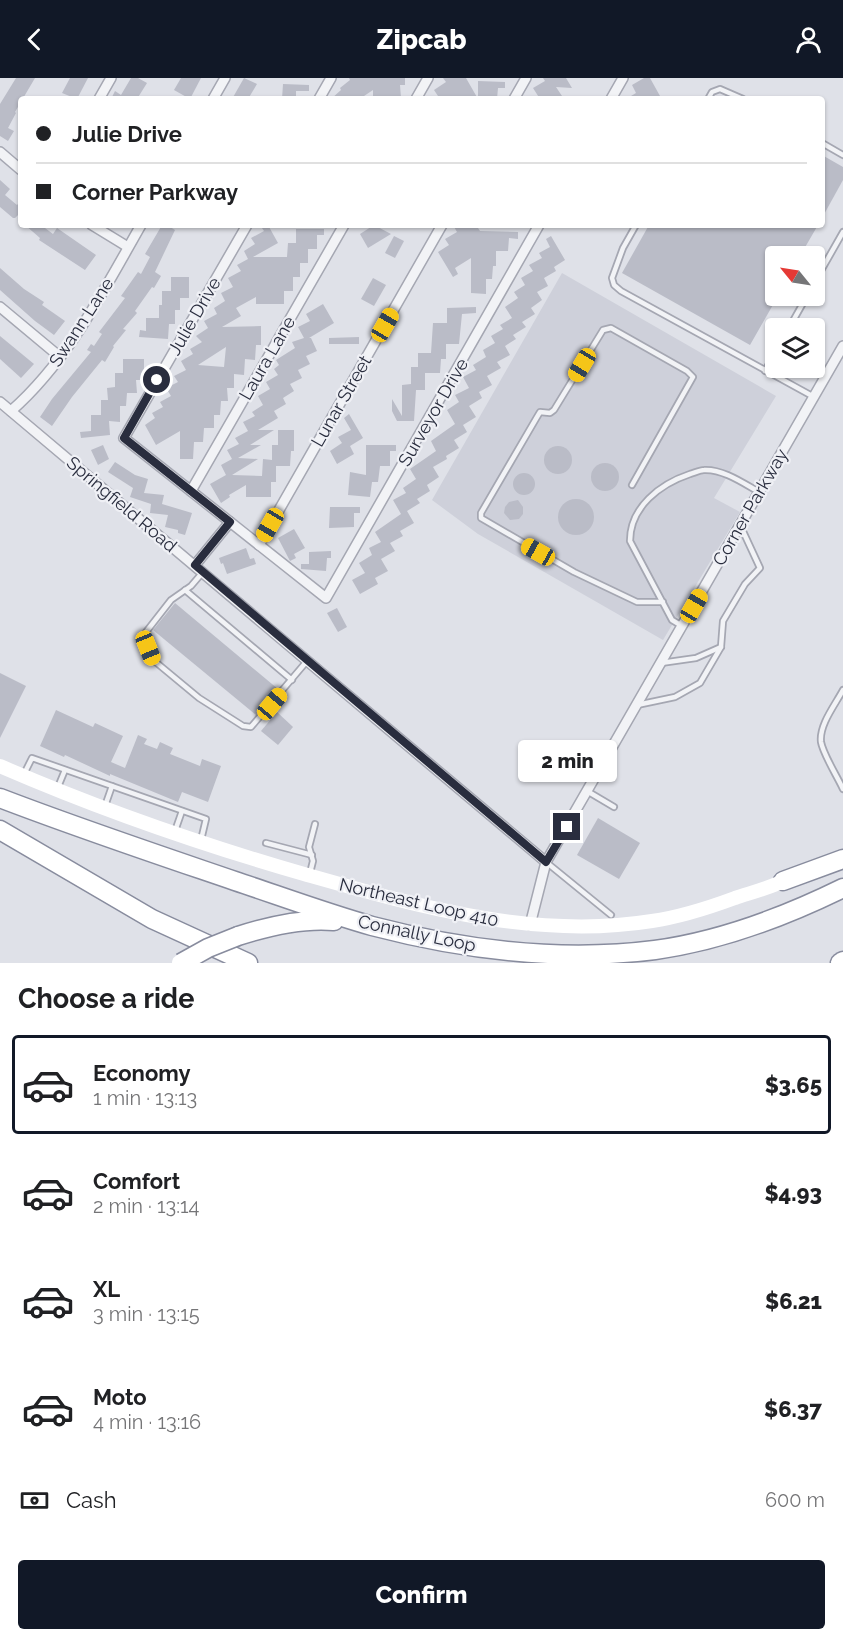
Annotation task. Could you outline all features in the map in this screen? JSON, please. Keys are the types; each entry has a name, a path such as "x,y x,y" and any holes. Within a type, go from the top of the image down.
{"highway":[{"name":"Connally Loop","path":"0,798 124,845 371,925 436,941 520,952 555,955 656,950 721,935 776,918 843,888"},
{"path":"0,830 152,919 248,963"},
{"path":"783,881 843,859"},
{"path":"181,963 208,948 238,936 313,919 371,925"}],"main road":[{"name":"Northeast Loop 410","path":"0,766 56,790 201,843 309,875 483,919 530,925 566,927 622,925 654,921 702,910 783,881 843,851"}],"street":[{"path":"101,96 111,78"},
{"path":"215,96 225,78"},
{"path":"321,96 331,78"},
{"path":"418,96 428,78"},
{"path":"516,96 526,78"},
{"path":"613,96 623,78"},
{"path":"0,152 18,167"},
{"path":"97,228 128,247"},
{"name":"Swann Lane","path":"11,411 42,381 60,357 139,228"},
{"name":"Julie Drive","path":"191,491 124,438 245,228"},
{"name":"Laura Lane","path":"191,491 342,228"},
{"name":"Lunar Street","path":"259,545 440,228"},
{"name":"Surveyor Drive","path":"259,545 326,598 537,228"},
{"path":"0,307 60,357"},
{"name":"Corner Parkway","path":"530,925 546,862 843,346"},
{"name":"Springfield Road","path":"0,402 546,862"},
{"path":"191,491 259,545"},
{"path":"195,565 230,522"}],"lane":[{"path":"710,96 712,92 720,89 736,96"},
{"path":"825,145 843,154"},
{"path":"634,228 616,265 612,278 614,285 765,371"},
{"path":"825,264 843,232"},
{"path":"632,485 693,377 687,371 611,328 603,330 554,410 550,413 540,412 481,513 481,518 574,572 637,602 663,602"},
{"path":"778,378 814,397"},
{"path":"682,626 672,620 630,541 630,528 648,497 675,479 704,470 725,474 759,492"},
{"path":"637,705 675,698 700,683 721,647 723,621 745,584 760,568 740,526"},
{"path":"203,572 171,600 146,632 152,659 160,666 200,698 243,726 251,727 307,661"},
{"path":"185,590 292,680"},
{"path":"661,663 696,658 721,647"},
{"path":"843,690 825,723 821,734 821,744 843,789"},
{"path":"23,776 32,758 206,819 201,843"},
{"path":"56,790 65,770"},
{"path":"104,808 112,786"},
{"path":"587,792 614,807"},
{"path":"174,833 183,811"},
{"path":"309,875 313,861 309,847 315,824"},
{"path":"267,843 312,855"},
{"path":"546,862 610,915"}],"shaded area":[{"path":"562,273 776,396 714,498 740,512 663,640 478,534 432,500"}],"building":[{"path":"16,78 35,78 24,96 18,96 18,107 8,128 14,131 8,141 0,136 0,104"},
{"path":"70,78 88,78 79,96 62,93"},
{"path":"131,78 138,78 147,83 139,96 112,96 115,91 121,95"},
{"path":"181,78 201,78 192,96 185,96 174,90"},
{"path":"244,78 257,84 250,96 234,96"},
{"path":"349,78 405,78 405,85 400,85 401,96 373,96 373,90 364,96 334,96 350,80"},
{"path":"443,78 466,78 476,96 438,96 434,90 446,82"},
{"path":"543,78 566,78 572,88 556,87 562,96 538,96 533,88 545,81"},
{"path":"644,78 650,78 660,96 631,96 636,93 632,85"},
{"path":"478,81 505,82 505,88 498,88 497,96 478,96"},
{"path":"283,84 309,85 309,91 296,91 296,96 282,96"},
{"path":"825,157 843,167 843,180 825,213"},
{"path":"0,180 10,189 5,195 18,204 18,215 13,218 0,207"},
{"path":"28,228 45,228 53,234 57,228 96,255 85,270 39,240 40,238"},
{"path":"160,228 175,230 155,272 161,276 154,288 152,287 135,311 137,313 123,329 126,330 113,346 105,362 102,360 52,426 40,417 91,352 87,350 91,344 94,346 102,334 99,332 125,298 121,296 138,272 141,274 150,257 145,254"},
{"path":"262,228 270,228 278,243 253,257 287,257 288,243 296,243 296,229 324,229 324,235 317,235 317,249 308,249 308,263 300,263 300,277 293,277 293,291 284,291 284,304 256,304 256,297 236,308 241,316 222,327 261,326 261,345 256,345 255,360 245,359 244,375 234,374 234,388 227,388 228,401 221,401 220,415 214,415 214,428 204,428 203,442 194,442 193,459 180,459 180,431 156,445 145,425 155,418 152,413 163,407 160,402 171,396 166,388 178,382 174,376 186,370 181,361 193,354 190,349 202,342 196,336 208,328 204,321 217,314 214,308 225,301 221,293 233,287 228,278 241,271 237,265 248,259 244,251 255,244 251,238 264,231","holes":["226,347 224,367 198,365"]},
{"path":"369,228 380,228 391,234 368,248 360,234"},
{"path":"455,228 518,232 518,239 509,238 508,251 496,251 496,266 493,266 492,279 486,279 486,294 471,293 471,258 455,268 458,274 453,277 438,252 449,245 445,239 457,232"},
{"path":"647,228 816,228 806,246 765,246 765,306 772,306 750,345 622,273"},
{"path":"394,236 404,241 395,258 385,253"},
{"path":"551,236 565,260 554,267 556,271 544,278 548,286 537,292 542,300 531,308 535,314 522,322 526,327 513,335 516,339 505,346 510,355 497,362 501,368 487,376 492,385 479,392 482,398 469,406 476,417 463,425 467,432 454,440 459,448 446,456 447,459 433,467 439,477 427,485 430,491 417,499 420,503 407,511 414,523 400,531 403,536 390,543 395,551 381,559 388,571 375,578 378,584 360,594 352,580 365,573 359,563 372,555 369,548 381,542 375,532 401,514 393,500 406,493 403,488 416,479 410,469 436,451 431,441 455,424 447,410 459,402 455,395 469,388 463,377 476,370 473,365 486,357 483,350 495,343 491,336 503,329 500,325 512,318 505,307 518,298 514,292 525,285 521,278 533,271 529,265 542,258 539,253 550,247 546,239"},
{"path":"0,268 24,289 44,302 42,305 65,321 54,335 0,290"},
{"path":"171,277 189,277 189,298 180,298 180,310 175,310 175,324 169,324 168,339 139,337 140,330 146,331 146,318 159,318 162,291 171,291"},
{"path":"373,278 386,285 374,306 361,299"},
{"path":"323,304 334,323 309,338 317,351 306,356 310,364 298,370 302,378 290,384 294,391 283,398 286,404 274,411 278,418 258,430 274,430 250,445 261,445 238,458 258,459 232,475 262,476 263,459 272,460 272,445 278,445 278,430 294,430 294,451 291,451 290,466 276,466 276,482 271,482 271,497 246,497 246,485 229,495 230,497 221,503 210,484 226,475 221,465 232,459 227,450 239,444 235,438 248,431 243,422 255,416 252,412 263,405 258,396 270,389 266,382 278,375 274,369 279,365 276,360 295,348 292,342 304,338 298,327 310,321 306,314"},
{"path":"476,307 476,313 462,314 459,344 446,344 446,359 441,359 440,373 425,373 425,390 416,390 414,421 397,421 392,411 392,399 402,416 402,385 411,384 411,367 418,367 418,353 431,353 433,323 447,323 447,308"},
{"path":"0,336 34,364 21,378 0,359"},
{"path":"359,337 359,344 329,344 329,338"},
{"path":"123,359 144,359 144,380 136,380 137,393 127,393 126,406 120,406 120,422 109,421 110,435 81,438 80,432 91,431 91,415 101,415 101,400 108,400 107,388 115,387 115,373 123,373"},
{"path":"349,414 363,438 350,446 354,454 337,464 330,451 342,443 338,437 351,430 344,418"},
{"path":"103,445 109,459 98,465 91,450"},
{"path":"366,445 396,445 396,451 390,451 390,466 380,466 378,482 372,482 370,497 348,495 350,472 366,475"},
{"path":"558,446 568,450 572,460 568,470 558,474 548,470 544,460 548,450"},
{"path":"115,462 135,475 148,479 144,493 164,495 162,504 192,513 185,535 178,533 178,530 165,527 168,515 150,513 151,504 130,497 133,488 108,472"},
{"path":"605,463 615,467 619,477 615,487 605,491 595,487 591,477 595,467"},
{"path":"520,473 528,473 535,480 535,488 528,495 520,495 513,488 513,480"},
{"path":"576,499 589,504 594,517 589,530 576,535 563,530 558,517 563,504"},
{"path":"518,500 523,507 523,514 519,519 510,520 504,513 505,507 509,502"},
{"path":"330,507 360,507 360,513 354,513 354,527 329,528"},
{"path":"294,529 305,548 294,554 296,558 290,561 278,538"},
{"path":"246,548 250,559 254,558 256,564 227,574 219,558"},
{"path":"331,551 331,558 327,558 326,571 301,569 301,564 309,564 309,552"},
{"path":"175,603 278,689 256,715 153,630"},
{"path":"337,608 347,627 338,632 327,613"},
{"path":"0,673 26,686 0,738"},
{"path":"56,710 93,727 95,723 123,736 111,762 125,768 138,735 147,739 144,744 157,749 160,742 173,748 170,754 200,766 202,759 221,766 208,802 182,792 178,802 40,746"},
{"path":"277,712 293,727 278,745 261,731"},
{"path":"598,818 640,843 619,879 577,855"}],"route":[{"path":"157,380 124,438 230,522 195,565 546,862 567,827"}]}
